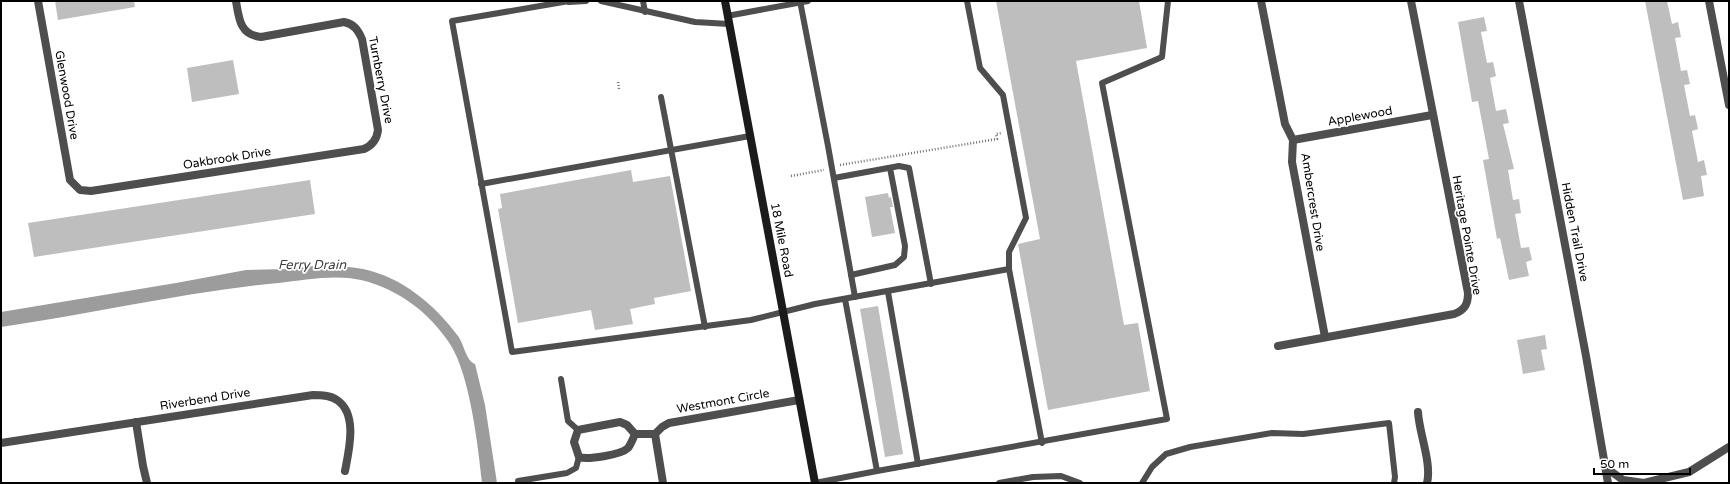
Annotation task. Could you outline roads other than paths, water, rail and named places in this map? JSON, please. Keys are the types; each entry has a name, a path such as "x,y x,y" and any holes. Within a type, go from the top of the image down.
{"main road":[{"name":"18 Mile Road","path":"725,1 815,483"}],"street":[{"name":"Glenwood Drive","path":"38,1 70,180 80,190"},
{"name":"Turnberry Drive","path":"236,1 243,28 254,36 261,37 344,22 355,27 362,39 378,130 375,140"},
{"name":"Ambercrest Drive","path":"1261,1 1285,124 1293,140 1292,162 1325,337"},
{"name":"Heritage Pointe Drive","path":"1278,346 1454,314 1466,307 1468,293 1432,115 1411,1"},
{"name":"Hidden Trail Drive","path":"1519,1 1585,348 1608,483"},
{"path":"1709,1 1729,105"},
{"name":"Applewood","path":"1293,140 1432,115"},
{"name":"Oakbrook Drive","path":"80,190 91,191 364,149 370,146 375,140"},
{"name":"Riverbend Drive","path":"1,443 312,394 328,396 336,399 344,406 348,417 350,434 349,450 344,471"},
{"name":"Westmont Circle","path":"655,434 669,423 799,400"},
{"path":"1418,412 1419,425 1428,467 1427,483"},
{"path":"136,422 147,483"},
{"path":"620,422 627,425 635,434 628,448 623,451 585,459 579,457 574,442 578,430 620,422"},
{"path":"635,434 655,434 663,483"},
{"path":"1605,467 1614,475 1632,482 1644,483 1658,481 1698,467 1729,446"}],"lane":[{"path":"586,1 569,1 452,21 512,352 751,320 783,311 1008,270"},
{"path":"601,1 695,22 728,20 808,1"},
{"path":"644,1 645,12"},
{"path":"967,1 980,68 1003,95 1026,218 1009,252 1008,270 1042,443"},
{"path":"815,483 1042,443 1167,419 1102,83 1162,57 1168,1"},
{"path":"800,2 855,297"},
{"path":"661,97 705,327"},
{"path":"481,184 750,136"},
{"path":"834,178 899,166 909,168 931,284"},
{"path":"851,275 895,265 904,258 905,246 890,168"},
{"path":"888,292 918,464"},
{"path":"845,299 877,471"},
{"path":"561,379 568,421 578,430"},
{"path":"1142,483 1152,467 1166,454 1190,447 1272,433 1303,434 1389,423 1395,477 1394,483"},
{"path":"518,481 567,474 576,468 579,457"},
{"path":"999,483 1033,477 1061,476 1080,483"}],"water label":[{"name":"Ferry Drain","path":"312,265"}]}
